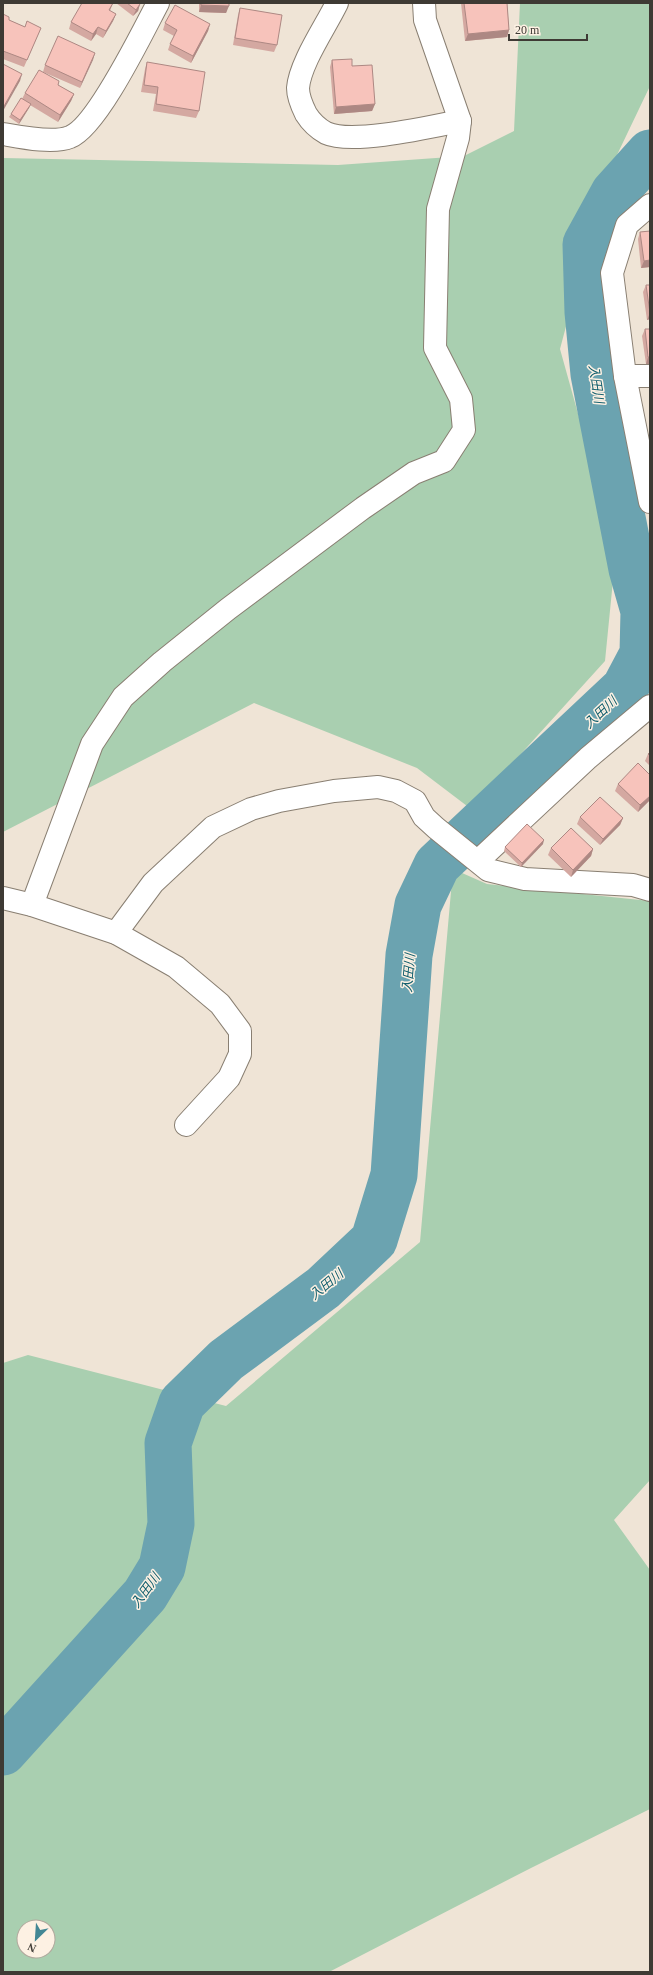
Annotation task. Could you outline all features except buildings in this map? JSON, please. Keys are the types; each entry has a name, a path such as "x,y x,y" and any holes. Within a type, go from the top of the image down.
{"street":[{"path":"3,134 58,139 70,137 82,129 95,114 110,90 158,3"},
{"path":"337,3 308,60 298,89 301,105 311,121 318,128 327,133 347,138 460,121"},
{"path":"32,904 92,744 123,697 162,662 228,609 363,508 414,473 444,462 464,430 461,399 435,348 438,209 458,138 460,121 425,20 424,3"},
{"path":"650,205 627,224 612,273 625,376 650,502"},
{"path":"625,376 650,376"},
{"path":"476,859 588,758 650,706"},
{"path":"116,933 153,883 213,827 250,809 279,801 334,791 378,788 396,791 415,801 424,817 488,870 524,879 633,885 650,890"},
{"path":"3,898 32,904 116,933 176,967 220,1004 240,1031 240,1054 229,1078 186,1125"}],"green space":[{"path":"520,3 650,3 650,86 605,180 560,349 616,550 605,661 471,809 417,768 254,703 3,832 3,158 338,165 464,156 514,131"},
{"path":"453,869 487,884 650,901 650,1480 614,1520 650,1570 650,1809 531,1868 329,1972 3,1972 3,1363 28,1355 226,1406 420,1242"}],"waterway":[{"name":"入田川","path":"3,1752 145,1595 162,1567 171,1524 168,1443 182,1403 226,1360 323,1288 374,1240 394,1175 409,955 418,905 437,865 625,688 643,654 644,611 632,569 594,374 588,312 586,244 614,193 650,153"}]}
